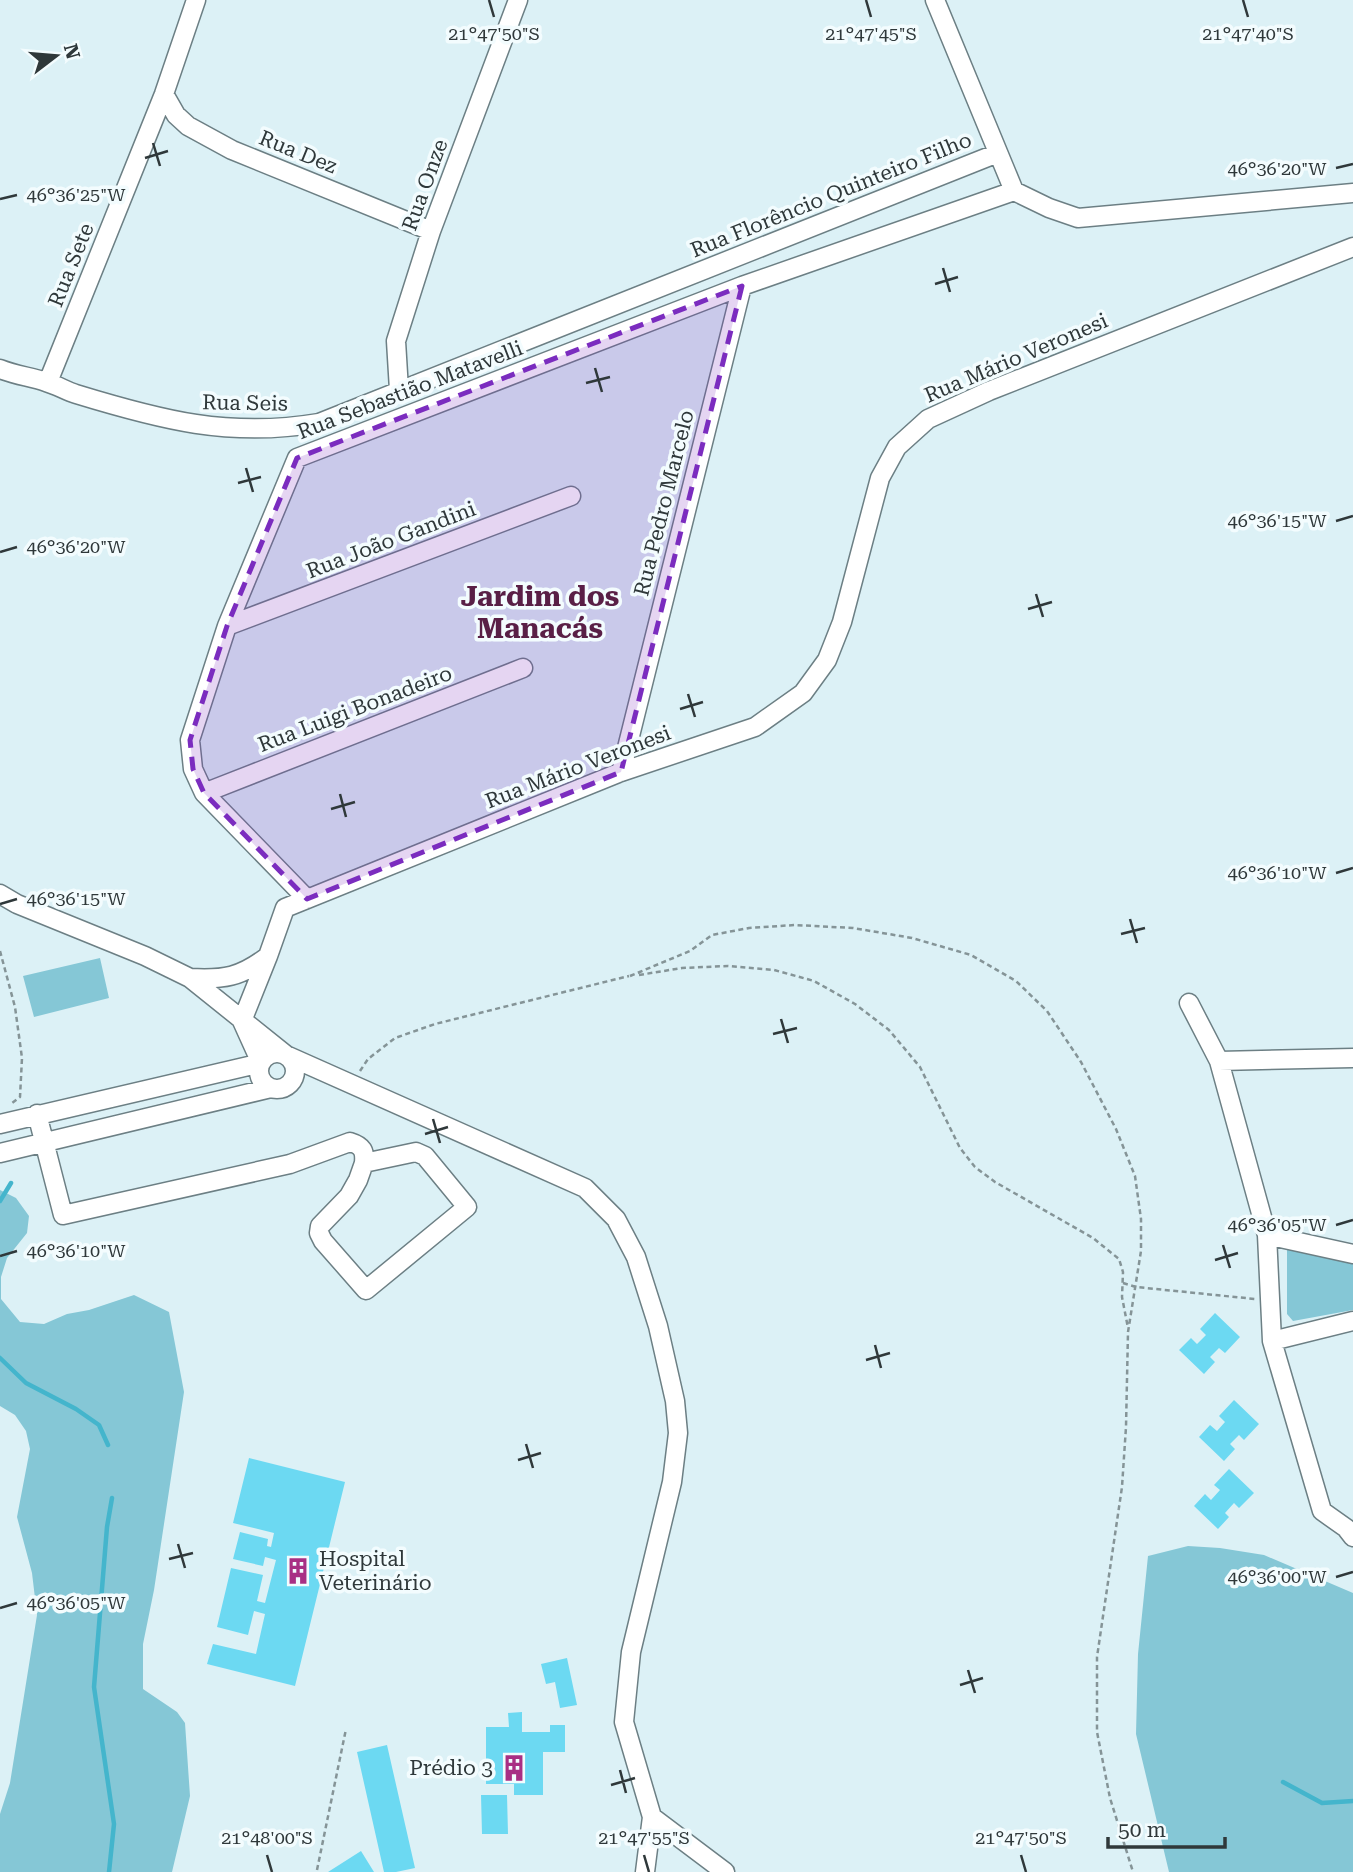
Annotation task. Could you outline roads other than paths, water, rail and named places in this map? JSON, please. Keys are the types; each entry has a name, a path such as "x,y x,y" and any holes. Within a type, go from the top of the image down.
{"street":[{"name":"Rua Sete","path":"48,382 164,94 196,0"},
{"name":"Rua Onze","path":"399,390 396,341 431,231 519,0"},
{"path":"935,0 998,153"},
{"name":"Rua Dez","path":"164,94 176,115 188,126 232,150 431,231"},
{"name":"Rua Florêncio Quinteiro Filho","path":"399,390 998,153 1014,191"},
{"path":"1014,191 1078,218 1353,193"},
{"name":"Rua Sebastião Matavelli","path":"307,899 204,793 193,769 190,740 226,626 297,458 742,286 1014,191"},
{"name":"Rua Mário Veronesi","path":"242,1021 285,908 621,772 755,727 803,693 827,660 842,622 880,478 897,447 928,419 989,391 1353,247"},
{"name":"Rua Pedro Marcelo","path":"621,772 742,286"},
{"path":"0,369 14,375 48,382"},
{"name":"Rua Seis","path":"48,382 72,393 135,411 185,423 235,429 294,427 319,423 399,390"},
{"name":"Rua João Gandini","path":"226,626 571,496"},
{"name":"Rua Luigi Bonadeiro","path":"204,793 523,668"},
{"path":"0,894 17,904 145,956 190,978 286,1055 294,1064 293,1082"},
{"path":"190,978 216,980 237,976 268,956"},
{"path":"1189,1003 1219,1061 1267,1236 1272,1340 1322,1511 1351,1530"},
{"path":"242,1021 261,1063"},
{"path":"271,1088 262,1080 259,1069 269,1054 281,1053 585,1188 616,1219 636,1257 658,1326 678,1433 672,1482 631,1651 624,1722 652,1817 645,1872"},
{"path":"1219,1061 1353,1058"},
{"path":"0,1124 261,1063"},
{"path":"0,1153 271,1088 283,1088 309,1077 331,1075"},
{"path":"37,1114 63,1215 290,1164 351,1142 359,1145 365,1152 358,1180 349,1195 320,1226 318,1233 366,1290 467,1207 421,1152 364,1163"},
{"path":"1267,1236 1353,1254"},
{"path":"1272,1340 1353,1321"},
{"path":"652,1817 725,1872"}],"waterway":[{"path":"0,1201 11,1183"},
{"path":"0,1358 26,1383 76,1409 99,1425 108,1445"},
{"path":"109,1872 114,1824 94,1687 107,1527 112,1498"},
{"path":"1283,1782 1322,1803 1353,1801"}],"place":[{"name":"Hospital Veterinário","path":"298,1571"},
{"name":"Prédio 3","path":"514,1768"}],"district":[{"name":"Jardim dos Manacás","path":"540,612"}]}
